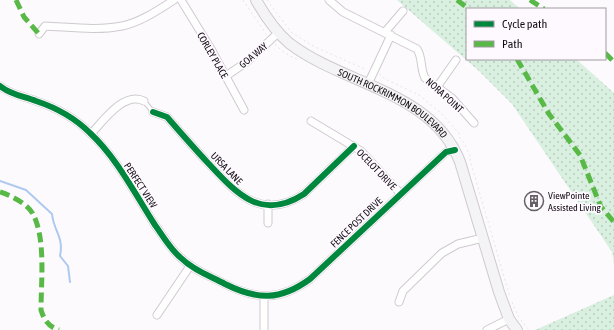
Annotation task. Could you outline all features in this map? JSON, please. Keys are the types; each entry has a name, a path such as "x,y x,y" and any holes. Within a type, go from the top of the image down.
{"main road":[{"name":"SOUTH ROCKRIMMON BOULEVARD","path":"256,0 278,33 307,54 419,110 438,127 455,150 464,172 499,292 509,319 517,330"}],"street":[{"path":"39,34 45,26 76,28 122,26 148,16 174,0"},
{"name":"CORLEY PLACE","path":"181,0 226,76 244,110"},
{"name":"NORA POINT","path":"329,0 343,12 388,33 417,49 422,57 422,74 425,78 452,98 474,123"},
{"path":"368,84 374,73 388,33 403,11"},
{"name":"GOA WAY","path":"226,76 248,61 278,33"},
{"path":"437,87 456,60"},
{"name":"PERFECT VIEW","path":"0,86 12,94 57,109 79,123 91,134 107,151 169,246 190,266 239,291 264,297"},
{"path":"91,134 120,104 135,99 146,102"},
{"name":"URSA LANE","path":"153,112 166,117 232,190 250,201 268,204 287,202 304,194 354,146"},
{"name":"OCELOT DRIVE","path":"311,121 354,146 400,193"},
{"name":"FENCE POST DRIVE","path":"264,297 291,291 310,279 400,193 446,152 455,150"},
{"path":"268,204 268,222"},
{"path":"399,302 403,291 442,253 458,244 483,238"},
{"path":"157,315 190,266"},
{"path":"264,297 264,330"},
{"path":"487,330 509,319"}],"lane":[{"name":"URSA LANE","path":"146,102 153,112"}],"path":[{"path":"267,0 291,32 313,46 419,95 442,114 459,133 459,137 464,143 471,158 470,160 511,299 518,316 529,330"}],"green space":[{"path":"397,0 510,0 519,8 466,8 466,60"},
{"path":"466,60 577,60 614,93 614,264 612,252 512,104"},
{"path":"614,295 614,330 535,330"}],"waterway":[{"path":"0,181 26,190 52,214 61,244 60,256 68,266 70,282"}],"marked path":[{"path":"16,0 24,17 39,34"},
{"path":"457,0 468,8"},
{"path":"530,0 542,8"},
{"path":"606,54 614,62"},
{"path":"518,60 549,114 580,155 601,207 614,222"},
{"path":"0,192 23,203 31,210 33,214 40,236 42,261 41,310 47,323 59,330"}],"cycle path":[{"path":"0,86 13,93 51,107 78,123 90,133 109,154 155,225 170,247 177,254 196,269 237,289 258,295 268,296 289,291 310,279 446,152 455,150"},
{"path":"153,112 167,117 218,174 239,193 250,200 262,204 275,205 289,202 304,194 354,146"}],"place":[{"name":"ViewPointe Assisted Living","path":"534,201"}]}
